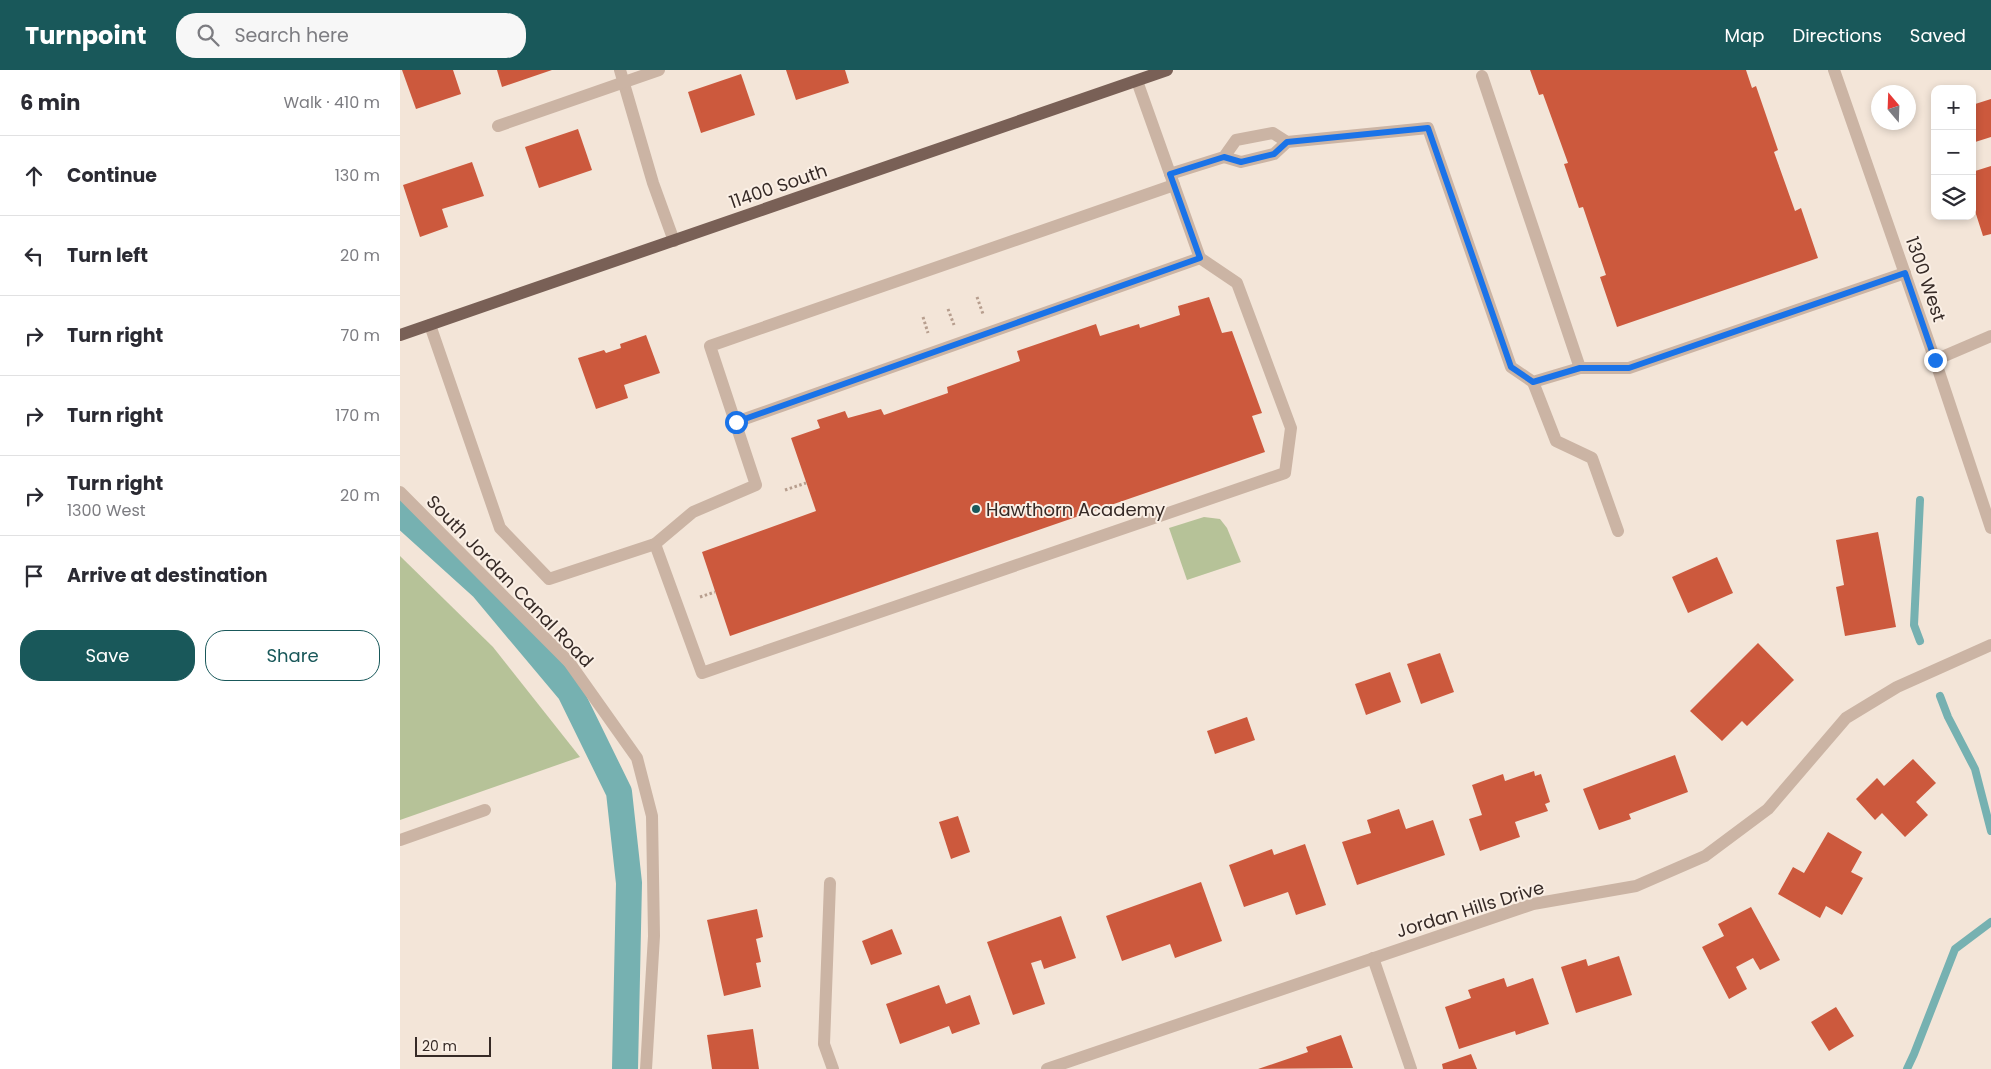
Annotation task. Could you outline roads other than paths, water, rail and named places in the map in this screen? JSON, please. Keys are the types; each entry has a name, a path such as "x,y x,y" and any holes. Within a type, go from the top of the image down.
{"main road":[{"name":"11400 South","path":"400,336 1142,76 1167,70"}],"street":[{"path":"498,126 621,76 659,70"},
{"name":"1300 West","path":"1834,70 1935,360 1991,528"},
{"path":"621,76 653,183 674,241"},
{"path":"655,544 702,673 1284,473 1291,428 1237,283 1200,258 1172,180 1142,76"},
{"path":"1482,76 1580,368"},
{"path":"1224,157 1241,162 1274,154 1287,142 1428,128 1511,367 1533,382 1556,442 1592,458 1618,531"},
{"path":"430,325 500,528 549,579 655,544 693,512 756,485 710,346 1172,180 1224,157 1236,140 1274,133 1287,142"},
{"path":"736,422 1200,258"},
{"path":"1533,382 1580,368 1629,368 1905,273"},
{"path":"1935,360 1991,336"},
{"name":"South Jordan Canal Road","path":"400,492 569,662 637,758 652,816 654,936 646,1069"},
{"name":"Jordan Hills Drive","path":"1047,1069 1534,904 1636,886 1705,856 1768,809 1846,718 1897,687 1991,645"},
{"path":"400,840 485,810"},
{"path":"830,883 824,1044 833,1069"},
{"path":"1373,958 1411,1069"}],"waterway":[{"path":"1920,500 1914,625 1920,641"},
{"path":"400,513 482,587 570,692 619,792 629,883 625,1069"},
{"path":"1940,696 1948,717 1975,769 1991,831"},
{"path":"1907,1069 1955,949 1991,922"}],"place":[{"name":"Hawthorn Academy","path":"976,509"}]}
